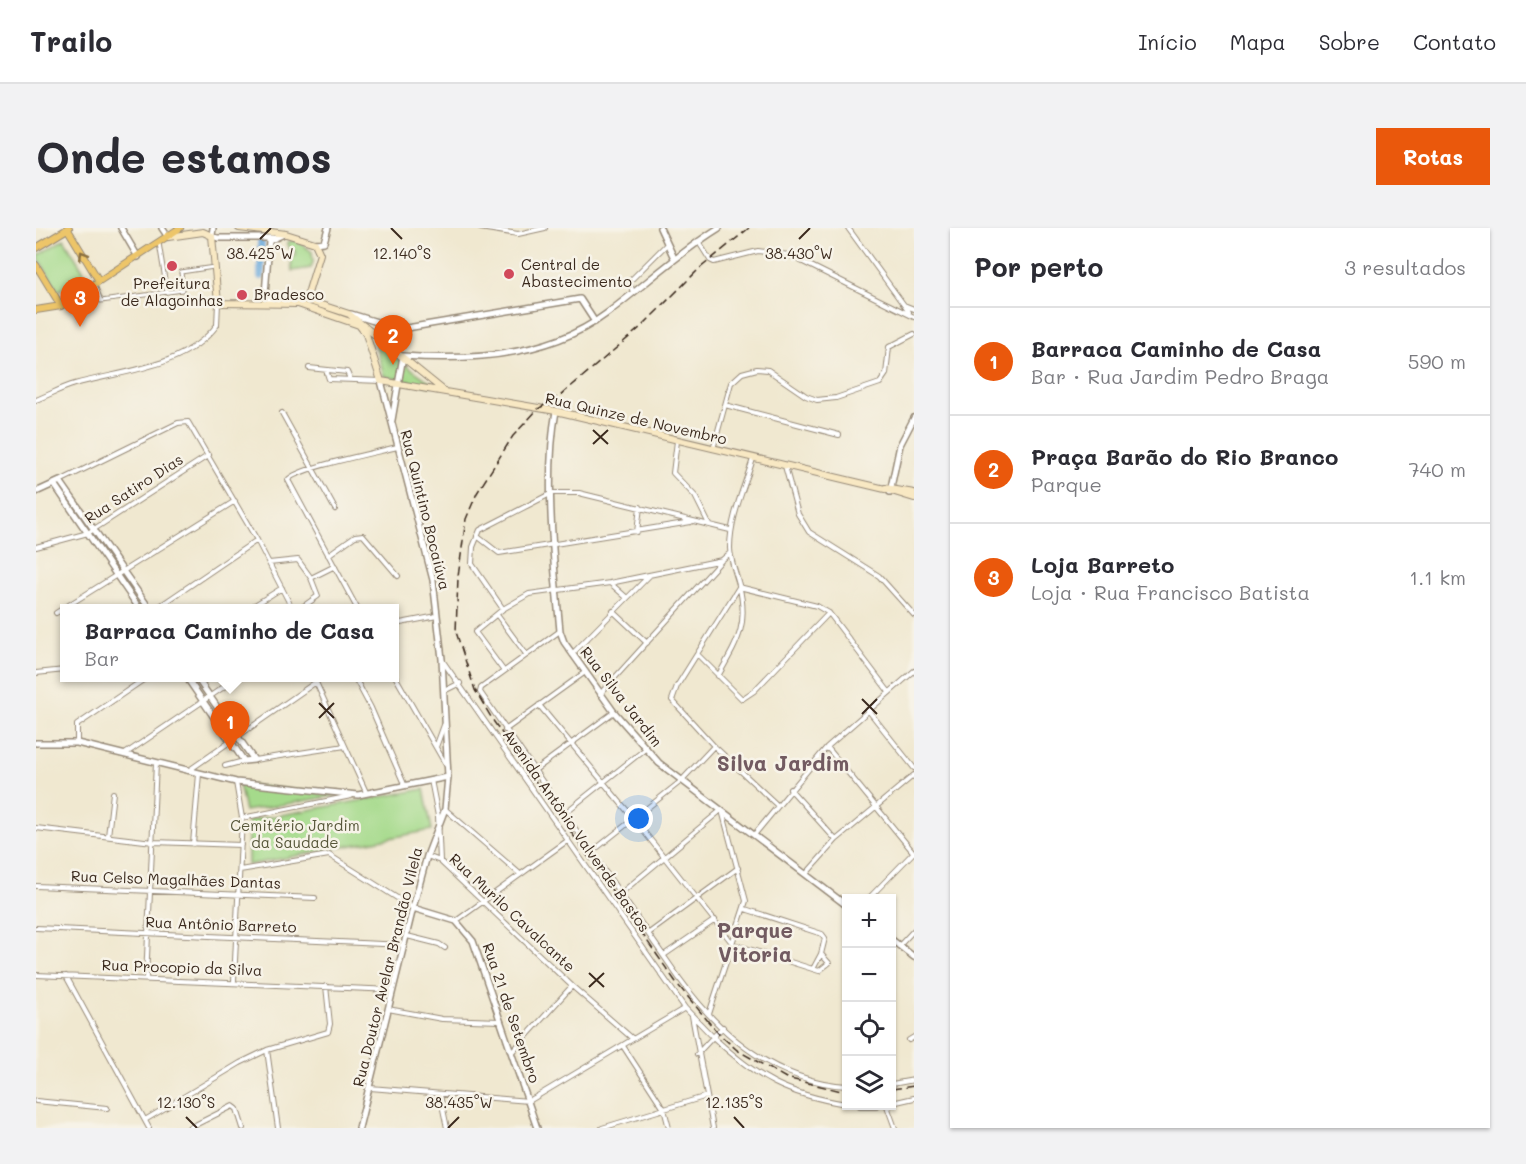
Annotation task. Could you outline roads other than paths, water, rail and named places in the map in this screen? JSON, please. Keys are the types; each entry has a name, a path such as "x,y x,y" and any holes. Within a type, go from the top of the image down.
{"main road":[{"path":"36,248 68,228 97,283"},
{"path":"36,310 61,306 180,228"},
{"path":"239,228 257,228 315,243 319,256 306,300"},
{"path":"168,237 203,232 212,236 218,303 298,304 360,324"},
{"path":"36,265 61,306"},
{"path":"298,304 306,300 349,314 445,392"},
{"name":"Rua Quintino Bocaiúva","path":"360,324 381,381"},
{"path":"370,346 376,340 388,344"},
{"name":"Rua Quinze de Novembro","path":"381,381 556,411 713,450 914,493"},
{"name":"Rua Quinze de Novembro","path":"888,489 914,498"}],"street":[{"path":"121,228 138,257"},
{"path":"162,228 168,237"},
{"path":"213,228 212,236 221,239 273,238 286,234"},
{"path":"315,243 324,242 328,228"},
{"path":"480,228 518,234 545,228"},
{"path":"660,228 674,258"},
{"path":"391,424 403,356 468,358 516,351 543,344 595,321 674,258 719,228"},
{"path":"848,228 913,317"},
{"path":"271,302 265,295 269,241 273,238"},
{"path":"698,241 712,261 758,251 789,255 913,317"},
{"path":"159,243 167,292"},
{"path":"633,292 629,282 667,244"},
{"path":"97,283 101,301 183,290 181,272 216,267"},
{"path":"349,314 387,326 407,328 580,299 595,321"},
{"path":"36,400 72,385 154,364 194,347 218,324 218,303"},
{"path":"904,305 914,309"},
{"path":"713,450 734,380 745,372 758,369 772,371 800,393 817,400 836,398 876,385 886,374 890,346 914,334"},
{"path":"309,368 347,372 350,379"},
{"path":"326,370 329,379 381,381"},
{"name":"Rua Quintino Bocaiúva","path":"381,381 433,580 442,659 448,777"},
{"path":"725,405 839,435"},
{"name":"Rua Silva Jardim","path":"556,411 550,447 553,545 560,631 572,655 644,750 680,782 842,902"},
{"path":"282,413 335,509"},
{"path":"888,489 900,445 914,418"},
{"path":"36,492 183,421 190,424 257,540 290,604"},
{"path":"678,441 674,473 695,496 709,525"},
{"path":"354,604 288,482 291,476 314,468 398,447"},
{"name":"Rua Satiro Dias","path":"36,547 91,531 209,455"},
{"path":"718,676 742,631 743,612 740,587 730,553 730,530 753,459"},
{"path":"785,466 798,514 809,532 879,576 914,615"},
{"path":"60,481 136,604"},
{"path":"54,484 145,604"},
{"path":"503,609 472,564 477,536 483,529 552,493 579,492 730,530"},
{"path":"71,604 235,501"},
{"path":"637,532 640,507"},
{"path":"477,536 499,553 695,521"},
{"path":"328,555 356,536 363,536 398,576"},
{"path":"164,604 257,540"},
{"path":"600,694 730,553"},
{"path":"269,563 298,560 311,578 318,596 308,604"},
{"path":"560,631 503,670 476,635 476,630 503,609 529,594 610,583 722,560"},
{"path":"311,578 335,566"},
{"path":"572,655 650,575"},
{"path":"610,583 627,598"},
{"path":"740,587 817,606 829,613 889,692"},
{"path":"740,587 677,686 672,700 714,746 777,805"},
{"path":"258,604 282,588"},
{"path":"56,613 60,611"},
{"path":"613,611 647,644"},
{"path":"698,655 738,698 746,698 829,613"},
{"path":"496,615 526,654"},
{"path":"399,623 438,616"},
{"name":"Avenida Antônio Valverde Bastos","path":"442,659 685,1008 739,1062 769,1082 810,1096 842,1103"},
{"name":"Avenida Antônio Valverde Bastos","path":"503,670 480,688 506,730 566,812 686,988 709,1014 746,1049 788,1074 842,1085"},
{"path":"36,674 60,671"},
{"path":"754,835 827,747 914,671"},
{"path":"506,730 584,673"},
{"path":"77,743 77,725 140,682"},
{"path":"190,682 244,761"},
{"path":"200,682 254,760"},
{"path":"125,754 231,682"},
{"path":"188,771 312,682"},
{"path":"316,682 366,792"},
{"path":"357,682 404,784"},
{"path":"399,682 448,769"},
{"path":"444,691 460,683"},
{"path":"539,705 698,897 733,944 821,971 829,963 821,954"},
{"path":"868,710 914,768"},
{"path":"535,770 614,712"},
{"path":"436,747 445,722"},
{"path":"36,743 77,743 236,782 358,795"},
{"path":"225,766 244,761 345,746"},
{"path":"592,851 680,782 714,746"},
{"path":"827,747 914,853 873,894"},
{"path":"566,812 644,750"},
{"path":"146,978 156,763"},
{"path":"193,844 199,774"},
{"path":"806,874 836,840 914,775"},
{"path":"242,818 448,777"},
{"name":"Rua Doutor Avelar Brandão Vilela","path":"358,1128 427,856 445,809 448,777"},
{"path":"430,779 439,824 440,861"},
{"path":"234,981 242,818 236,782"},
{"path":"790,789 836,840"},
{"path":"108,837 113,793"},
{"path":"445,809 520,874"},
{"path":"621,893 721,812 744,889 745,909 709,1014"},
{"path":"36,828 153,842 241,844"},
{"path":"240,870 329,855 413,908 456,921 567,841"},
{"name":"Rua Murilo Cavalcante","path":"427,856 440,861 572,986 633,1039"},
{"path":"649,933 738,868"},
{"name":"Rua Celso Magalhães Dantas","path":"36,886 315,898"},
{"path":"745,909 822,934 825,938 821,954 813,969"},
{"path":"664,955 715,920"},
{"name":"Rua 21 de Setembro","path":"456,921 473,941 537,1128"},
{"name":"Rua Antônio Barreto","path":"36,928 405,945"},
{"path":"899,946 914,930"},
{"path":"407,936 440,944 445,948"},
{"path":"896,944 914,957"},
{"name":"Rua Procopio da Silva","path":"36,975 234,981 393,990"},
{"path":"66,976 149,1128"},
{"path":"145,1120 207,1082 267,1050 325,1034 330,1024 326,986"},
{"path":"512,1052 572,986"},
{"path":"370,1088 529,1101 685,1008"},
{"path":"388,1009 442,1019 501,1021"},
{"path":"692,1015 697,1054 713,1128"},
{"path":"697,1054 723,1028"},
{"path":"909,1040 914,1037"},
{"path":"623,1046 664,1109 669,1128"},
{"path":"267,1050 278,1128"},
{"path":"896,1083 914,1080"},
{"path":"440,1095 447,1128"},
{"path":"602,1128 707,1096"},
{"path":"896,1102 914,1098"},
{"path":"36,1101 107,1108"},
{"path":"189,1128 233,1106 237,1109 243,1128"},
{"path":"889,1110 895,1128"}],"waterway":[{"path":"261,242 261,276"}],"railway":[{"path":"749,228 699,269 641,327 561,395 538,409 513,436 477,493 466,519 458,577 456,632 475,690 494,722 678,985 718,1033 737,1050 786,1078 842,1091"},
{"path":"896,1088 914,1086"}],"place":[{"name":"Prefeitura de Alagoinhas","path":"172,266"},
{"name":"Central de Abastecimento","path":"509,274"},
{"name":"Bradesco","path":"242,295"},
{"name":"Loja Barreto","path":"80,327"},
{"name":"Praça Barão do Rio Branco","path":"393,365"},
{"name":"Barraca Caminho de Casa","path":"230,751"}],"district":[{"name":"Silva Jardim","path":"783,764"},
{"name":"Parque Vitoria","path":"755,943"}],"park label":[{"name":"Cemitério Jardim da Saudade","path":"295,834"}]}
